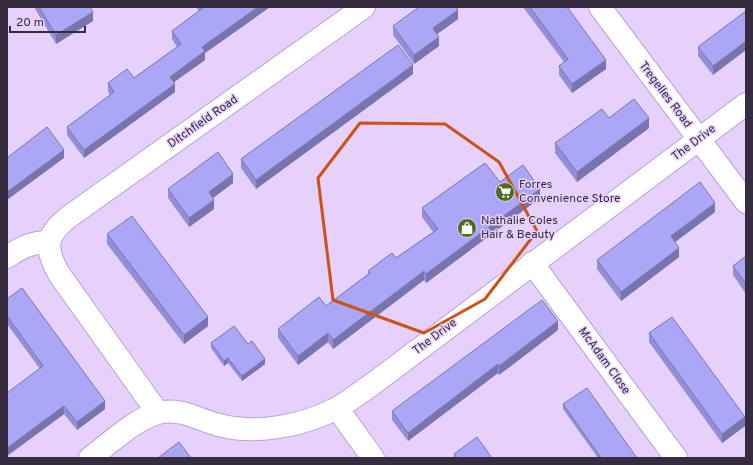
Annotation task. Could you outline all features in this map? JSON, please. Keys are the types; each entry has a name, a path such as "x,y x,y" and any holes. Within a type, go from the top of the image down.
{"street":[{"name":"Ditchfield Road","path":"48,242 52,233 70,216 364,7"},
{"name":"Tregelles Road","path":"600,7 698,140 746,202"},
{"name":"The Drive","path":"90,458 137,424 158,413 169,411 181,412 223,426 259,429 298,422 337,408 374,383 746,104"},
{"path":"7,257 22,247 40,242 48,242 53,263 59,274 158,413"},
{"name":"McAdam Close","path":"532,263 676,458"},
{"path":"337,408 373,458"}],"highlighted area":[{"path":"360,123 445,124 499,162 537,231 485,299 424,333 333,300 318,178"}],"building":[{"path":"39,7 90,7 93,12 56,35"},
{"path":"202,7 258,7 202,47 205,51 170,77 175,84 84,150 67,127 114,92 108,83 127,69 134,78 181,44 172,31 203,8"},
{"path":"419,7 456,7 458,10 433,28 439,37 414,55 393,26"},
{"path":"530,7 567,7 606,60 572,84 559,66 568,59"},
{"path":"746,11 746,41 713,66 698,47"},
{"path":"398,45 413,65 256,180 241,159"},
{"path":"634,99 649,118 577,172 555,143 602,109 609,118"},
{"path":"47,127 64,150 7,192 7,158"},
{"path":"218,152 233,174 209,192 214,200 189,218 168,189"},
{"path":"485,163 500,182 523,165 540,189 426,274 424,271 333,340 328,333 298,356 278,329 319,297 326,306 370,273 368,271 392,253 396,258 438,229 422,208"},
{"path":"700,182 715,203 671,236 679,248 621,292 597,260"},
{"path":"132,216 208,317 184,335 107,234"},
{"path":"746,256 746,284 733,266"},
{"path":"22,288 105,401 77,422 64,406 7,448 7,393 43,366 7,316 7,299"},
{"path":"542,300 558,321 499,366 498,364 408,433 392,411"},
{"path":"672,317 745,417 722,434 649,333"},
{"path":"234,326 248,344 252,341 265,359 242,376 228,358 224,361 211,343"},
{"path":"587,388 637,458 601,458 563,404"},
{"path":"477,437 492,458 457,458 454,454"},
{"path":"179,442 191,458 158,458"}],"place":[{"name":"Forres Convenience Store","path":"505,192"},
{"name":"Nathalie Coles Hair & Beauty","path":"467,228"}]}
